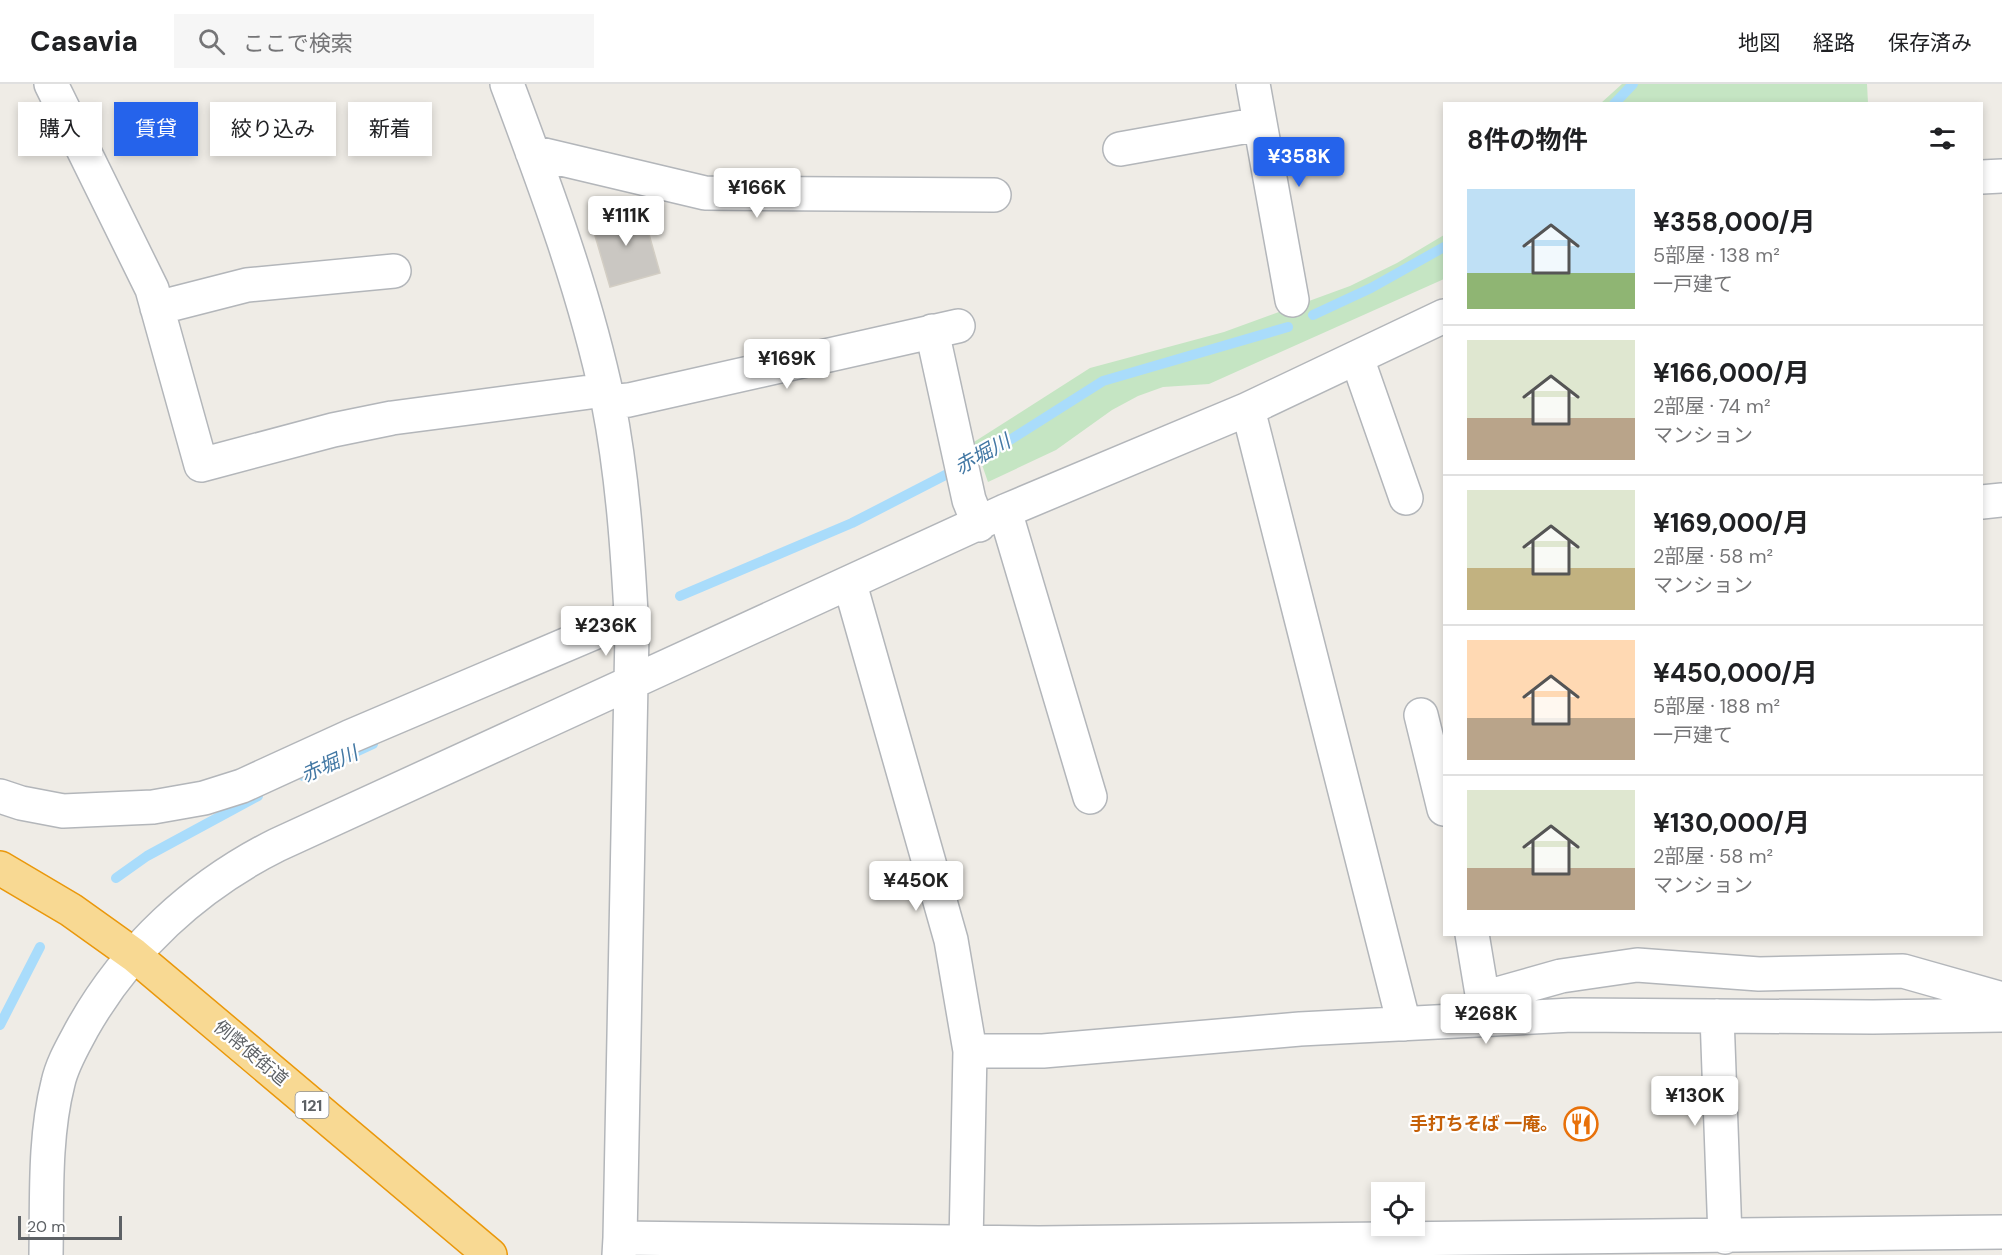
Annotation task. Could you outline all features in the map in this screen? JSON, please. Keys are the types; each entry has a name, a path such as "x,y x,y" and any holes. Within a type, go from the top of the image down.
{"highway":[{"name":"例幣使街道","path":"0,868 71,910 134,954 490,1255"}],"street":[{"path":"51,84 111,201 152,289 201,465 333,430 392,418 606,396 629,400 945,328 969,500 992,518 1090,797"},
{"path":"507,84 558,220 606,396 626,533 631,617 620,1247 966,1242 1396,1248 1725,1237 2002,1232"},
{"path":"1253,84 1292,300"},
{"path":"1120,149 1260,124"},
{"path":"532,152 705,193 994,195"},
{"path":"1983,177 2002,176"},
{"path":"157,308 248,285 394,271"},
{"path":"46,1255 51,1113 58,1080 72,1047 94,1008 134,954 177,910 253,857 630,682 992,518 1248,409 1443,316"},
{"path":"1357,358 1406,498"},
{"path":"1248,409 1404,1023"},
{"path":"1983,502 2002,500"},
{"path":"850,584 951,940 970,1051 966,1242"},
{"path":"0,796 21,803 63,811 153,807 204,798 242,786 349,737 631,617"},
{"path":"1422,715 1443,805"},
{"path":"1472,936 1485,1009"},
{"path":"970,1051 1042,1051 1300,1029 1404,1023 1485,1009 1561,976 1638,965 1759,974 1903,971 2002,999"},
{"path":"1485,1009 1572,1016 2002,1015"},
{"path":"1717,1016 1725,1237"}],"green space":[{"path":"1622,84 1867,84 1868,102 1602,102"},
{"path":"1443,236 1443,279 1209,384 1163,387 1138,396 1112,410 1056,450 988,482 974,442 1090,368 1224,332 1350,286 1397,263"}],"building":[{"path":"641,206 660,273 610,287 591,222"}],"waterway":[{"name":"赤堀川","path":"1616,102 1633,84"},
{"name":"赤堀川","path":"1313,315 1371,288 1443,248"},
{"name":"赤堀川","path":"680,596 852,523 994,450 1103,381 1288,327"},
{"name":"赤堀川","path":"303,776 373,744"},
{"name":"赤堀川","path":"116,878 147,856 258,796"},
{"name":"赤堀川","path":"0,1025 40,947"}],"place":[{"name":"手打ちそば 一庵。","path":"1581,1124"}]}
